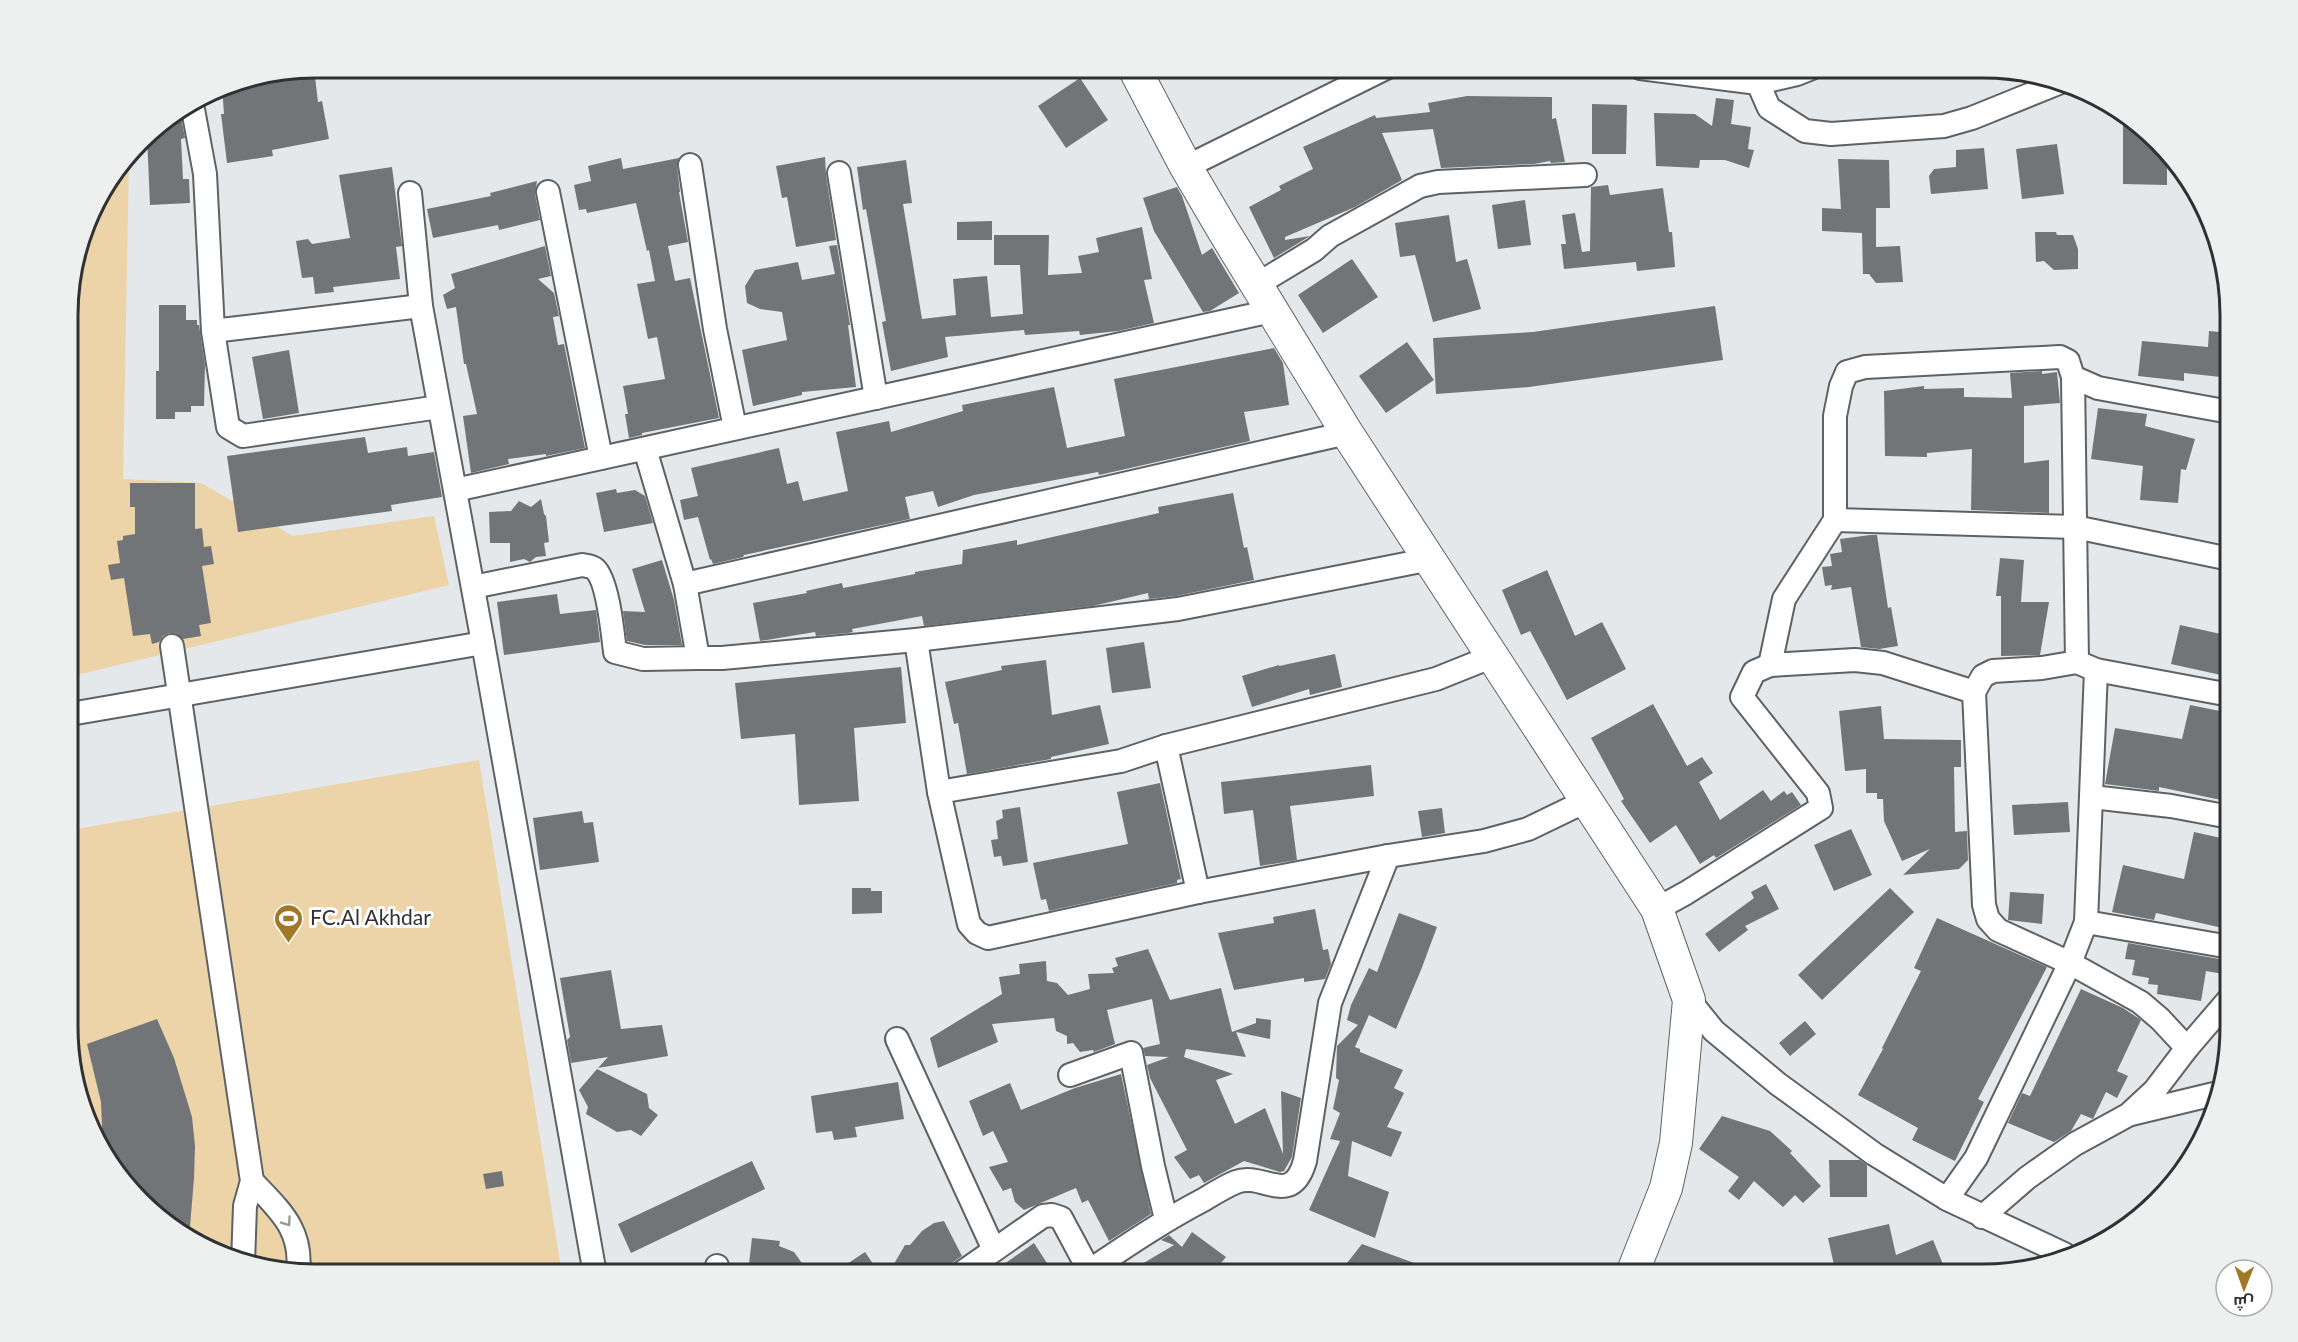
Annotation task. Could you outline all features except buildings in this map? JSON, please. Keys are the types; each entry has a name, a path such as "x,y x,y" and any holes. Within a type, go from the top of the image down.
{"street":[{"path":"1139,78 1186,167 1347,433 1431,559 1491,657 1656,909 1689,1000 1714,1031 1778,1084 1874,1154 1947,1199 2058,1251"},
{"path":"1186,167 1366,78"},
{"path":"1719,78 1758,83 1780,78"},
{"path":"1758,83 1769,108 1805,131 1830,134 1944,126 1972,118 2048,87"},
{"path":"193,112 205,174 213,331 228,427 243,436 439,407"},
{"path":"690,165 715,329 735,429"},
{"path":"838,173 876,398"},
{"path":"1256,285 1314,250 1330,236 1420,186 1438,182 1585,175"},
{"path":"548,192 600,458"},
{"path":"410,193 421,306 593,1264"},
{"path":"213,331 421,306"},
{"path":"454,490 1272,311"},
{"path":"1770,665 1784,599 1835,520 1835,416 1841,386 1847,372 1865,367 2060,357 2068,361 2073,377 2075,527 2087,666 2092,796 2086,922 2070,963 1976,1158 1947,1199"},
{"path":"2073,377 2098,388 2220,410"},
{"path":"685,584 1347,433"},
{"path":"645,449 685,584 698,658"},
{"path":"1835,520 2075,527 2220,557"},
{"path":"473,587 589,566 599,574 610,611 615,652 643,659 722,658 916,640 1178,609 1431,559"},
{"path":"916,640 939,792 969,924 976,933 988,938 1198,892 1388,856 1484,842 1528,828 1586,801"},
{"path":"78,713 483,644"},
{"path":"172,646 252,1180 245,1206 243,1252"},
{"path":"939,792 1121,761 1166,746 1436,679 1491,657"},
{"path":"1656,909 1686,893 1821,808 1818,793 1742,697 1754,672 1770,665 1855,660 1882,663 1974,692"},
{"path":"2187,1048 2140,1002 2070,963 1998,930 1988,919 1984,905 1974,692 1983,676 1993,671 2087,666 2220,693"},
{"path":"1166,746 1198,892"},
{"path":"2092,796 2220,815"},
{"path":"1103,1264 1166,1219 1237,1181 1286,1186 1295,1181 1301,1172 1330,1004 1388,856"},
{"path":"2086,922 2220,945"},
{"path":"1636,1264 1666,1188 1676,1143 1689,1000"},
{"path":"1982,1217 2027,1178 2076,1144 2128,1114 2155,1090 2220,1010"},
{"path":"897,1039 994,1250"},
{"path":"1070,1075 1131,1053 1166,1219"},
{"path":"2128,1114 2210,1095"},
{"path":"252,1180 277,1207 295,1233 300,1254 299,1263"},
{"path":"974,1264 1042,1216 1052,1215 1061,1218 1085,1264"}],"shaded area":[{"path":"129,169 123,479 201,483 293,536 434,516 449,585 78,674 78,315 80,284 86,254 96,224 118,183"},
{"name":"FC.Al Akhdar","path":"479,760 560,1264 284,1262 254,1256 210,1240 183,1224 147,1195 118,1159 102,1132 86,1088 80,1058 78,829"}],"place":[{"name":"FC.Al Akhdar","path":"289,944"}]}
